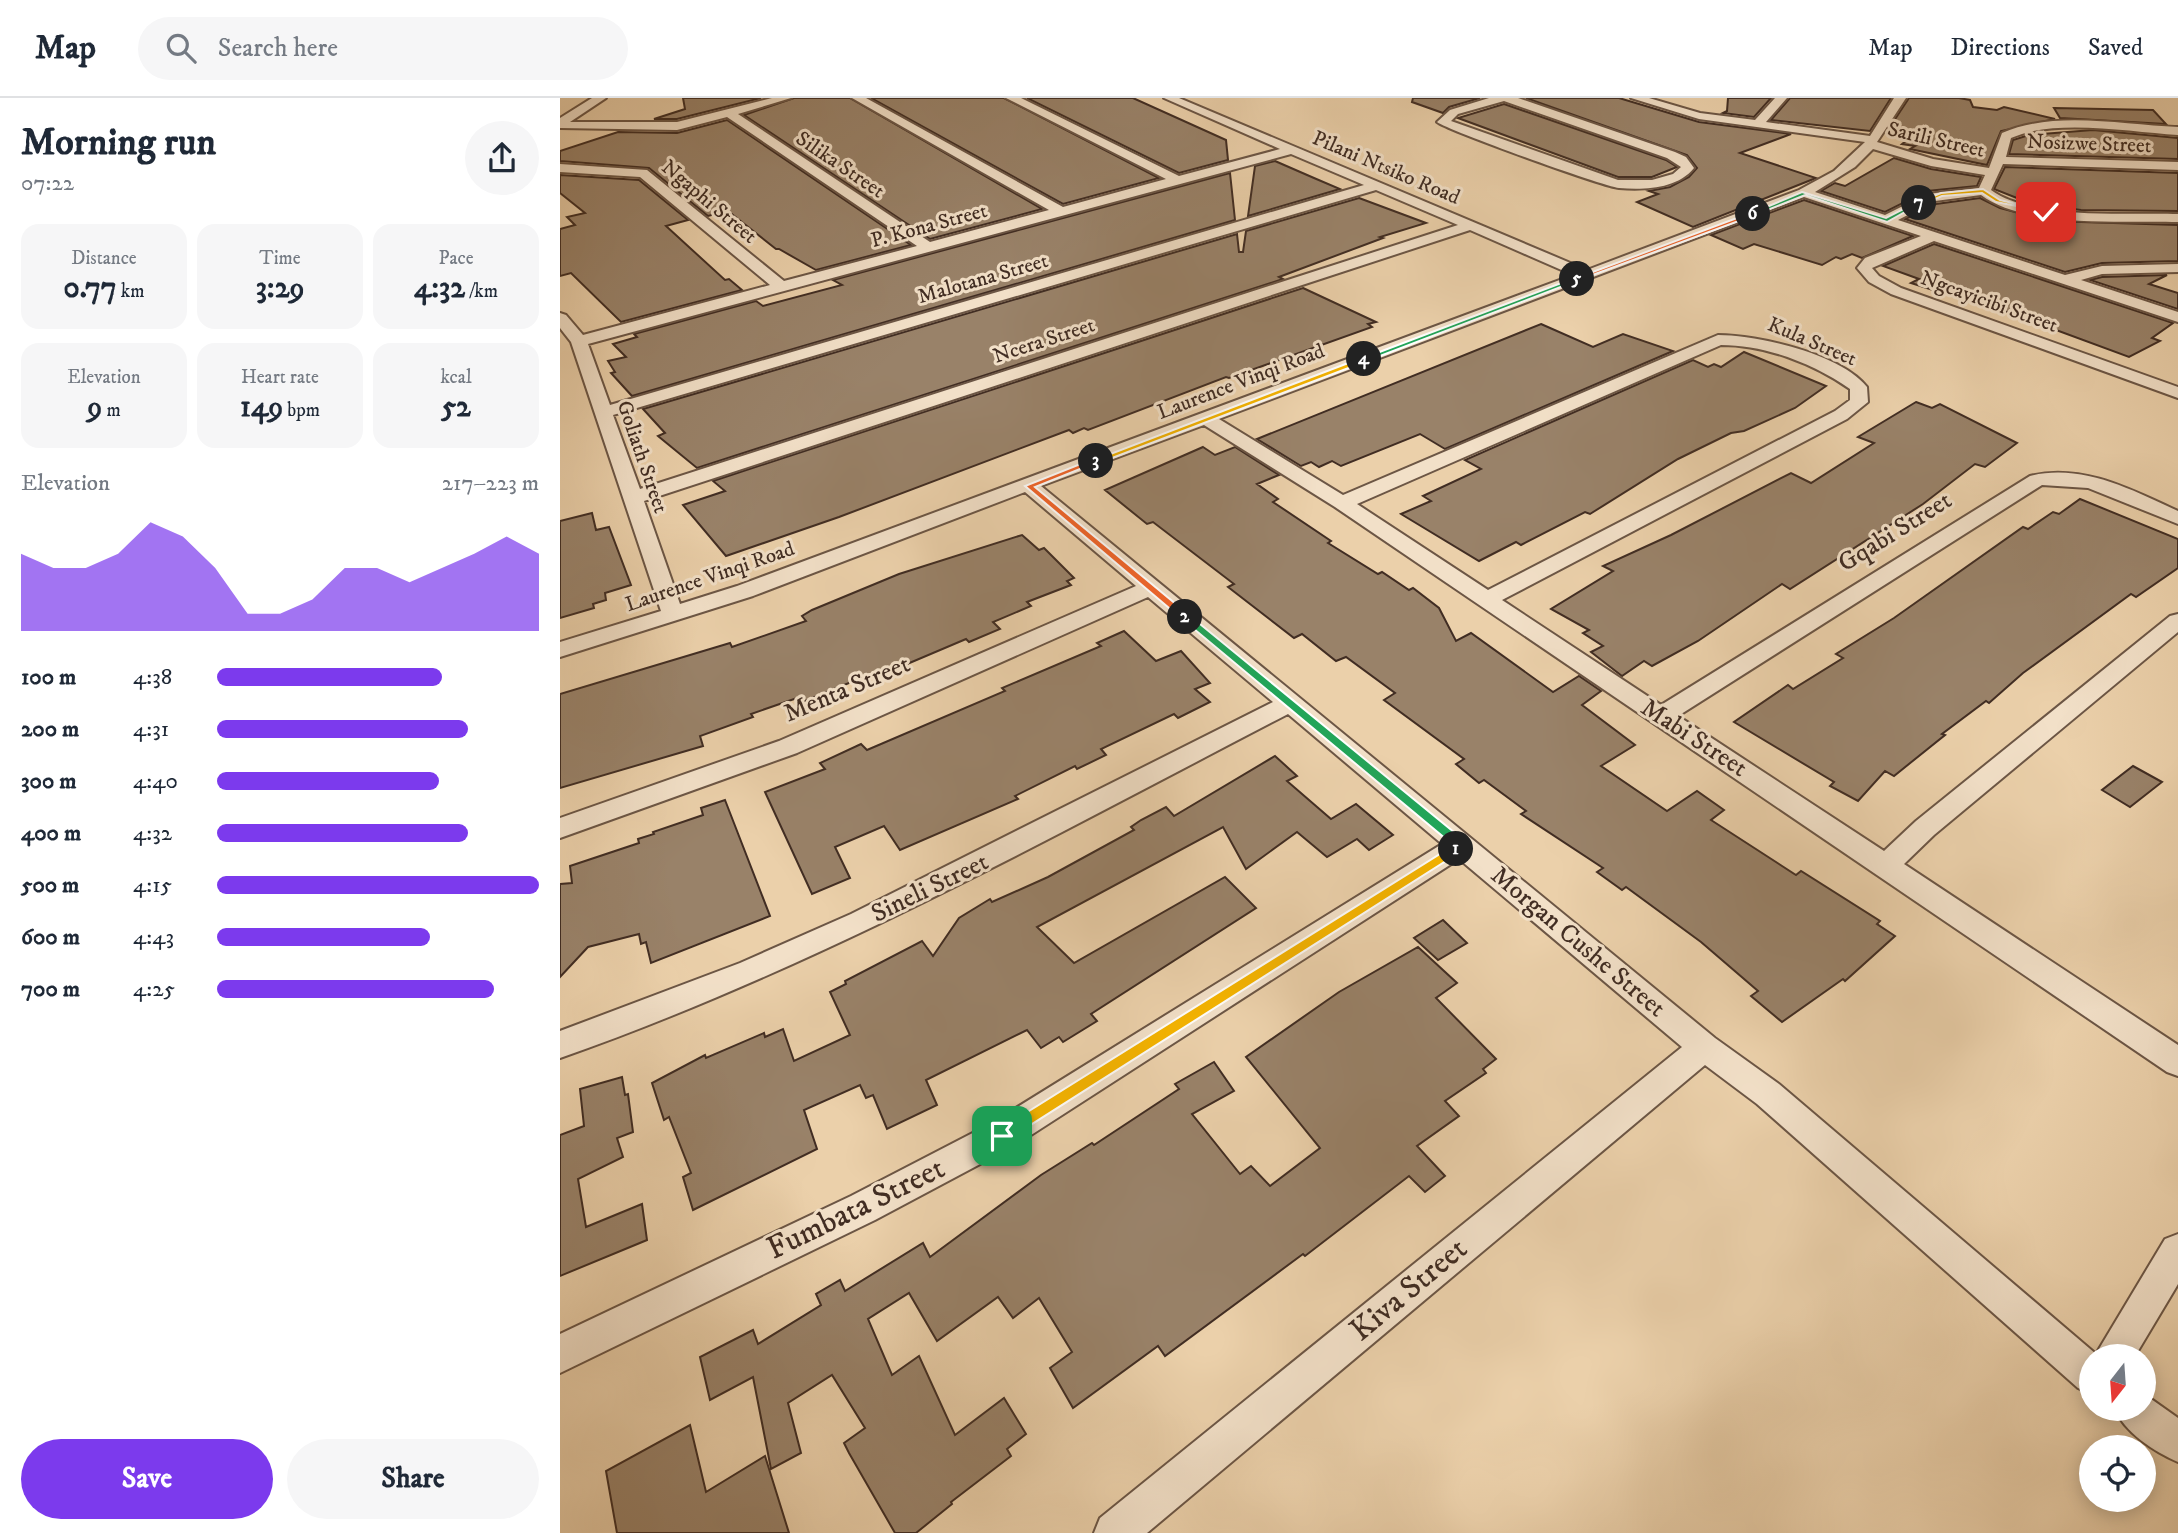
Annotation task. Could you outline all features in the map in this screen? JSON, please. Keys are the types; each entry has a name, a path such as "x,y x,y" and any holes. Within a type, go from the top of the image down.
{"street":[{"path":"560,124 600,98"},
{"path":"560,124 670,126 785,98"},
{"path":"858,98 1062,212"},
{"path":"1012,98 1180,181"},
{"name":"Pilani Ntsiko Road","path":"1170,98 1587,275"},
{"path":"1501,98 1454,112 1443,122 1617,184 1652,184 1678,177 1688,168 1682,160 1671,155 1507,98"},
{"name":"Sarili Street","path":"1637,98 1686,113 1871,142 1939,164 1996,167"},
{"path":"1758,124 1781,98"},
{"name":"Laurence Vinqi Road","path":"560,650 673,615 1029,486 1804,193 1846,170 1863,156 1900,98"},
{"name":"Silika Street","path":"729,113 929,248"},
{"path":"1983,191 1996,167 2006,136 2022,128 2050,126 2178,131"},
{"name":"P. Kona Street","path":"579,341 1290,150"},
{"name":"Nosizwe Street","path":"1996,167 2178,166"},
{"name":"Ngaphi Street","path":"560,169 643,173 782,287"},
{"name":"Malotana Street","path":"603,412 1376,186"},
{"path":"1887,220 1932,197 1983,191 1998,201 2046,212 2178,218"},
{"path":"1804,193 2178,317"},
{"name":"Ncera Street","path":"632,498 1470,226"},
{"name":"Ngcayicibi Street","path":"1934,236 1870,261 1864,268 1867,273 1896,291 2178,393"},
{"path":"2066,279 2102,270 2178,268"},
{"name":"Goliath Street","path":"560,318 579,341 673,615"},
{"name":"Kula Street","path":"1342,503 1718,340 1767,344 1836,373 1858,387 1859,402 1841,415 1485,600"},
{"name":"Mabi Street","path":"1207,419 1342,503 2178,1062"},
{"name":"Gqabi Street","path":"1661,716 2037,480 2052,477 2084,481 2178,517"},
{"name":"Morgan Cushe Street","path":"1029,486 1288,704 1704,1047 1769,1094 2079,1355"},
{"name":"Menta Street","path":"560,828 788,747 1150,588"},
{"path":"1886,865 1925,828 2178,621"},
{"name":"Sineli Street","path":"560,1045 750,971 861,922 1288,704"},
{"name":"Fumbata Street","path":"560,1354 863,1208 1002,1136 1461,845"},
{"name":"Kiva Street","path":"1115,1533 1704,1047"},
{"path":"2112,1344 2178,1251"},
{"path":"2150,1421 2178,1442"}],"building":[{"path":"683,98 761,98 677,119 654,119 685,109"},
{"path":"794,98 850,98 1042,209 930,239 744,115"},
{"path":"871,98 1004,98 1159,178 1063,204"},
{"path":"1027,98 1133,98 1226,140 1228,160 1179,173"},
{"path":"1413,98 1480,98 1449,107 1443,113 1412,102"},
{"path":"1526,98 1619,98 1699,122 1791,134 1740,153 1816,178 1693,227 1637,202 1658,194 1649,191 1670,187 1689,177 1697,168 1687,155"},
{"path":"1728,98 1771,98 1754,117 1723,113 1727,111"},
{"path":"1790,98 1891,98 1870,131 1771,120"},
{"path":"1909,98 1959,98 1970,100 1973,107 1997,110 2004,107 2055,119 2001,131 1987,165 1910,149 1915,146 1902,144 1912,136 1886,133"},
{"path":"1504,104 1666,160 1677,167 1652,177 1618,177 1458,118"},
{"path":"2054,108 2153,110 2166,124 2060,118"},
{"path":"727,120 911,245 816,270 776,249 728,211 708,216 649,168 560,161 560,151 618,132 677,133"},
{"path":"2093,130 2178,138 2178,159 2009,154 2013,140 2029,135"},
{"path":"1894,158 1931,169 1981,177 1977,186 1927,191 1885,212 1821,191 1835,183 1845,186"},
{"path":"1275,161 1340,189 1248,216 1255,166"},
{"path":"2005,167 2178,173 2178,211 2081,210 2032,204 1994,189"},
{"path":"1230,173 1235,220 632,396 611,373 615,372 608,361 626,357 613,344 637,337 634,334 756,301 763,306 842,285 833,280"},
{"path":"560,175 639,180 688,220 666,226 725,280 729,279 742,290 621,322 571,273 560,276 560,229 575,225 567,217 585,213 560,193"},
{"path":"1359,198 1426,223 1380,237 1383,238 1279,277 1283,279 697,468 658,436 665,433 643,409 1237,234 1239,252 1243,252 1246,231"},
{"path":"1980,198 2000,208 2049,221 2178,225 2178,261 2102,263 2065,272 1905,219 1936,204"},
{"path":"1804,200 1913,236 1862,258 1852,254 1841,259 1836,257 1822,265 1754,244 1743,249 1711,235"},
{"path":"1934,244 2173,323 2152,338 2160,341 2129,357 1983,303 1980,305 1911,283 1919,279 1883,266"},
{"path":"2167,275 2149,284 2178,293 2178,309 2090,280 2102,277"},
{"path":"1303,288 1376,322 1368,324 1372,327 1226,377 1088,430 1084,428 1073,433 1069,430 839,517 726,556 683,505 725,491 713,481"},
{"path":"1541,324 1593,347 1623,334 1673,351 1445,449 1420,434 1341,466 1332,461 1319,467 1311,462 1301,466 1257,439"},
{"path":"1744,352 1826,386 1795,408 1744,431 1731,433 1678,459 1590,514 1585,512 1521,545 1516,542 1479,561 1401,514 1431,501 1423,496 1481,469 1465,460 1693,360 1708,367 1714,364 1721,367"},
{"path":"1916,402 1932,408 1940,404 2017,443 1985,467 1975,464 1923,504 1790,589 1782,584 1698,641 1652,666 1644,661 1622,676 1591,652 1603,646 1583,633 1589,630 1551,609 1613,571 1603,566 1671,535 1791,473 1811,483 1874,443 1858,437"},
{"path":"1203,447 1215,455 1235,447 1279,475 1257,484 1278,499 1273,502 1331,541 1328,543 1378,574 1382,572 1409,590 1413,588 1439,608 1456,641 1471,633 1553,692 1579,676 1601,691 1582,705 1635,745 1601,766 1667,811 1697,791 1724,810 1711,820 1796,875 1801,871 1880,921 1877,924 1895,936 1845,981 1843,979 1782,1022 1751,996 1758,991 1701,942 1626,887 1622,890 1597,872 1603,868 1521,814 1526,811 1484,780 1479,783 1456,764 1464,759 1384,700 1395,693 1346,657 1336,661 1302,634 1294,638 1228,587 1234,584 1153,522 1147,524 1105,490"},
{"path":"2080,499 2178,539 2178,568 2136,597 2131,594 2023,673 1989,703 1986,701 1942,734 1945,735 1894,776 1885,771 1858,801 1830,786 1834,782 1734,722 1788,685 1793,689 1843,658 1836,654 1894,618 2023,527 2028,529 2053,512 2059,514"},
{"path":"592,513 596,530 609,527 631,585 605,593 606,600 593,604 594,608 560,618 560,521"},
{"path":"1022,535 1039,550 1044,548 1074,578 1067,581 1071,585 1027,602 1031,606 993,622 1000,629 969,642 966,639 886,673 866,676 800,703 797,698 751,714 753,717 700,736 703,746 560,788 560,694 730,643 732,647 806,621 802,616 812,610 899,574"},
{"path":"1124,631 1156,661 1181,651 1210,683 1195,689 1210,702 1178,718 1174,714 1101,749 1106,755 1077,769 1075,766 1015,796 1018,799 900,850 884,826 835,847 850,878 812,894 765,792 825,769 820,763 861,744 867,750 1005,691 1002,688 1101,646 1097,643"},
{"path":"1275,756 1297,776 1287,781 1331,819 1356,804 1393,835 1369,850 1357,839 1327,857 1297,832 1246,869 1223,827 1037,927 1074,963 1225,877 1256,908 1091,1014 1097,1021 1063,1042 1059,1037 1041,1048 1027,1030 926,1080 937,1105 887,1129 873,1095 866,1098 860,1085 804,1110 817,1149 693,1210 683,1177 691,1173 669,1117 664,1120 652,1083 705,1055 706,1058 764,1033 765,1037 783,1029 794,1061 850,1035 830,992 846,984 845,981 922,941 933,956 959,918 990,899 992,902 1048,877 1134,830 1131,827 1166,807 1174,816"},
{"path":"2133,766 2162,782 2130,807 2102,790"},
{"path":"725,800 770,916 651,963 646,942 641,944 639,934 588,947 560,977 560,884 572,883 570,866 639,843 638,839 703,815 701,808"},
{"path":"1443,920 1467,943 1438,960 1414,938"},
{"path":"1418,947 1457,983 1436,998 1496,1059 1483,1069 1486,1073 1445,1101 1459,1116 1417,1146 1445,1176 1425,1192 1409,1176 1305,1256 1303,1254 1165,1356 1158,1346 1073,1408 1050,1368 1072,1352 1039,1298 1013,1318 998,1297 937,1341 909,1293 868,1319 892,1375 919,1356 955,1435 1004,1398 1026,1434 1007,1449 1011,1456 916,1533 895,1533 849,1453 844,1443 865,1428 832,1375 788,1403 801,1453 771,1469 753,1377 710,1400 700,1357 753,1330 758,1344 821,1305 816,1294 840,1280 845,1291 923,1243 930,1257 1041,1175 1092,1143 1094,1145 1179,1089 1175,1084 1214,1062 1234,1091 1192,1114 1240,1174 1251,1166 1270,1186 1320,1148 1246,1057 1339,992"},
{"path":"622,1077 625,1095 628,1094 633,1132 617,1138 623,1157 578,1179 586,1227 642,1204 647,1240 560,1276 560,1135 584,1126 580,1089"},
{"path":"690,1425 706,1492 765,1456 789,1533 617,1533 606,1471"}],"route":[{"path":"1002,1136 1461,845 1288,704 1029,486 1804,193 1887,220 1932,197 1983,191 1998,201 2046,212"}]}
